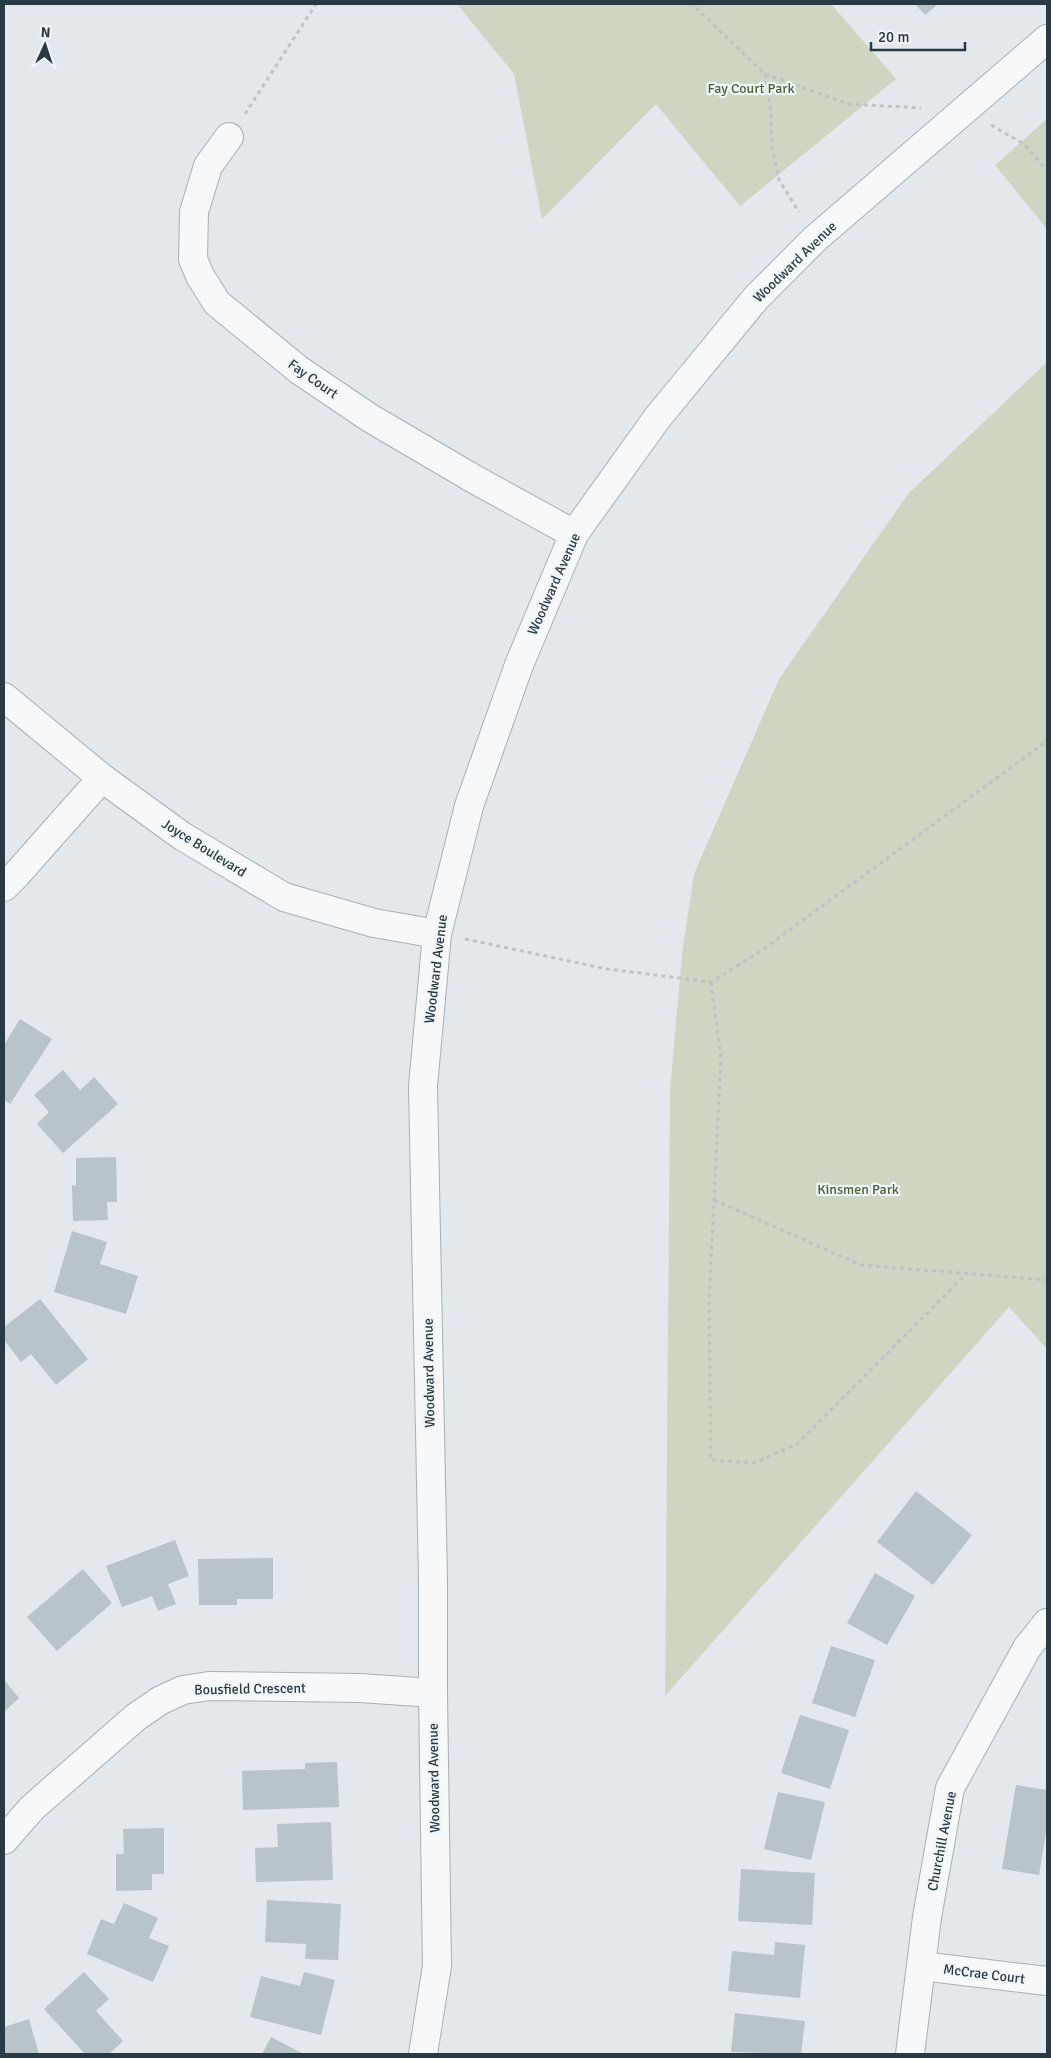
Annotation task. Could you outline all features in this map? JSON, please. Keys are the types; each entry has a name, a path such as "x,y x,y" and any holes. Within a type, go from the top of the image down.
{"street":[{"name":"Woodward Avenue","path":"423,2054 437,1966 433,1571 423,1086 437,934 469,806 520,665 574,534 658,417 756,298 816,238 1047,39"},
{"name":"Fay Court","path":"229,137 208,166 194,212 193,259 200,276 217,303 299,370 370,418 474,479 574,534"},
{"name":"Joyce Boulevard","path":"4,697 102,778 182,836 284,897 374,922 437,934"},
{"path":"4,887 102,778"},
{"name":"Churchill Avenue","path":"910,2054 927,1917 950,1788 1027,1648 1047,1623"},
{"name":"Bousfield Crescent","path":"4,1840 32,1808 136,1717 161,1700 183,1690 209,1686 360,1688 433,1693"},
{"name":"McCrae Court","path":"921,1966 1047,1981"}],"path":[{"path":"229,137 272,75 316,4"},
{"path":"689,4 696,8 765,74 849,104 965,111 1024,144 1047,171"},
{"path":"696,8 698,4"},
{"path":"765,74 771,112 772,147 779,180 816,238"},
{"path":"437,934 607,969 710,982 761,951 1047,741"},
{"path":"710,982 721,1058 709,1302 711,1460 754,1464 797,1444 966,1274"},
{"path":"714,1200 861,1265 1047,1280"}],"green space":[{"name":"Fay Court Park","path":"457,4 831,4 896,79 740,206 656,104 542,219 514,74"},
{"path":"1047,119 1047,229 995,165"},
{"name":"Kinsmen Park","path":"1047,362 1047,1349 1009,1307 665,1696 670,1091 682,955 694,874 779,679 908,494"}],"building":[{"path":"915,4 938,4 925,15"},
{"path":"20,1019 52,1039 10,1104 4,1100 4,1045"},
{"path":"63,1070 80,1090 94,1077 118,1104 63,1153 37,1124 49,1112 34,1095"},
{"path":"116,1157 117,1202 107,1202 108,1220 73,1221 72,1185 76,1186 76,1158"},
{"path":"72,1231 107,1242 100,1264 138,1276 126,1314 54,1292"},
{"path":"40,1299 88,1359 56,1385 31,1354 21,1362 4,1340 4,1327"},
{"path":"916,1491 972,1535 933,1585 877,1542"},
{"path":"175,1540 189,1576 168,1584 176,1604 158,1611 152,1596 122,1607 106,1566"},
{"path":"273,1558 273,1599 237,1599 237,1605 199,1605 198,1559"},
{"path":"83,1569 112,1603 57,1651 27,1617"},
{"path":"875,1573 915,1596 887,1645 847,1623"},
{"path":"831,1646 875,1660 855,1717 812,1703"},
{"path":"4,1680 19,1698 4,1712"},
{"path":"800,1715 849,1730 830,1789 781,1773"},
{"path":"337,1762 339,1807 243,1810 242,1771 305,1769 305,1763"},
{"path":"1016,1785 1047,1790 1047,1826 1039,1875 1002,1869"},
{"path":"778,1792 825,1802 811,1860 764,1849"},
{"path":"331,1822 333,1880 256,1882 255,1848 278,1847 277,1824"},
{"path":"164,1828 164,1874 152,1874 152,1890 116,1891 116,1854 124,1854 123,1829"},
{"path":"741,1869 815,1873 812,1925 738,1921"},
{"path":"267,1900 341,1904 338,1960 305,1959 306,1944 265,1942"},
{"path":"124,1903 158,1918 149,1938 169,1946 153,1982 87,1954 101,1919 114,1924"},
{"path":"775,1942 805,1945 800,1998 728,1991 732,1951 774,1955"},
{"path":"84,1972 109,1999 96,2011 123,2041 109,2054 85,2054 44,2009"},
{"path":"304,1972 335,1980 321,2035 250,2017 261,1976 300,1986"},
{"path":"735,2013 805,2021 801,2054 731,2052"},
{"path":"29,2019 39,2054 4,2054 4,2027"},
{"path":"271,2037 304,2054 262,2054"}]}
